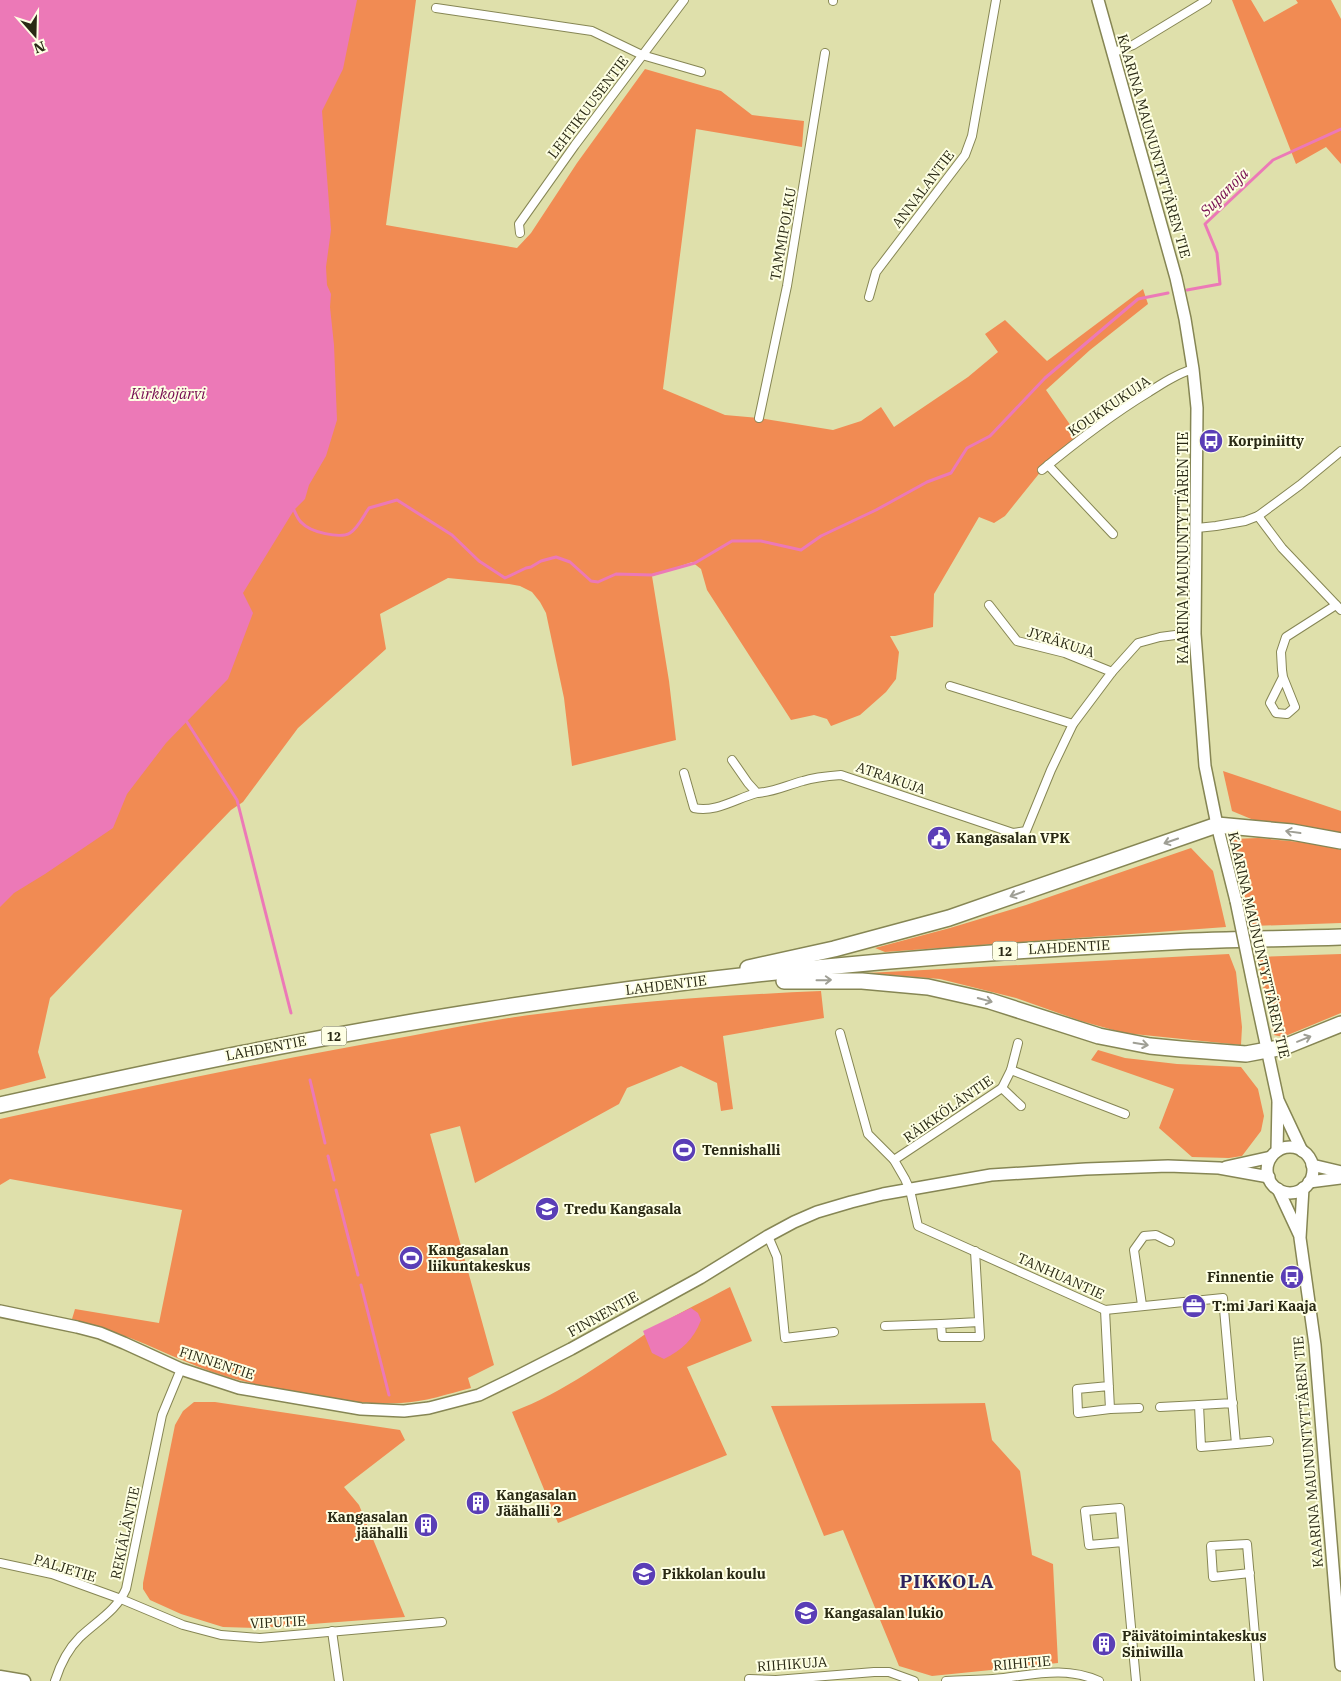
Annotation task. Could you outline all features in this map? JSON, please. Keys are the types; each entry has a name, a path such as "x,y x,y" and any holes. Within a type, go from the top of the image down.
{"highway":[{"path":"670,984 834,949 949,918 1217,826 1292,832 1341,841"},
{"name":"LAHDENTIE","path":"0,1105 182,1064 282,1045 489,1010 670,984 914,958 1028,950 1175,941 1341,937"},
{"path":"670,984 829,980 895,983 928,987 967,995 1123,1042 1246,1054 1284,1047 1341,1024"}],"main road":[{"name":"KAARINA MAUNUNTYTTÄREN TIE","path":"1098,0 1176,278 1185,318 1197,408 1195,634 1205,766 1278,1100 1302,1150"},
{"name":"KAARINA MAUNUNTYTTÄREN TIE","path":"1274,1154 1278,1100"},
{"path":"1306,1185 1313,1171 1310,1159 1302,1150 1290,1147 1274,1154 1268,1164 1269,1177 1278,1189 1290,1192 1306,1185 1341,1178"},
{"name":"FINNENTIE","path":"1219,1168 1274,1154"},
{"path":"1312,1165 1341,1172"},
{"name":"FINNENTIE","path":"0,1311 100,1333 182,1369 239,1388 361,1409 404,1411 429,1408 479,1395 539,1366 700,1278 794,1222 817,1212 883,1194 991,1175 1168,1166 1219,1168 1269,1177"},
{"name":"KAARINA MAUNUNTYTTÄREN TIE","path":"1306,1185 1300,1238 1315,1345 1341,1665"},
{"name":"KAARINA MAUNUNTYTTÄREN TIE","path":"1278,1189 1300,1238"},
{"path":"0,1677 24,1681"}],"street":[{"name":"LEHTIKUUSENTIE","path":"520,233 519,224 567,156 684,0"},
{"name":"ANNALANTIE","path":"869,297 876,272 965,155 972,136 996,0"},
{"path":"1112,52 1133,45 1207,0"},
{"path":"436,8 592,31 642,55 701,72"},
{"name":"TAMMIPOLKU","path":"759,418 786,286 825,53"},
{"name":"KOUKKUKUJA","path":"1113,534 1045,467 1092,429 1180,374 1193,369"},
{"path":"1197,528 1245,522 1258,516 1341,451"},
{"path":"1258,516 1282,548 1338,608 1286,637 1281,652 1283,678"},
{"name":"JYRÄKUJA","path":"989,605 1017,641 1065,653 1112,672"},
{"path":"950,686 1074,724 1112,672 1138,643 1160,636 1195,634"},
{"name":"ATRAKUJA","path":"684,773 694,808 702,810 724,806 743,797 770,792 802,781 823,776 841,775 1013,834 1026,831 1050,770 1074,724"},
{"path":"732,760 748,783 758,793"},
{"path":"840,1033 868,1134 894,1160 910,1190"},
{"name":"RÄIKKÖLÄNTIE","path":"894,1160 1002,1088 1011,1070 1018,1043"},
{"path":"1011,1070 1125,1114"},
{"path":"1002,1088 1021,1106"},
{"name":"TANHUANTIE","path":"910,1190 918,1226 1105,1310 1223,1298 1236,1444"},
{"path":"1142,1305 1134,1250 1144,1236 1156,1235 1170,1242"},
{"path":"768,1236 777,1257 785,1338 834,1332"},
{"path":"941,1324 942,1338 980,1337 975,1251"},
{"path":"1105,1310 1110,1409"},
{"path":"885,1326 979,1322"},
{"name":"REKIÄLÄNTIE","path":"55,1681 59,1667 79,1638 121,1600 128,1580 162,1415 182,1369"},
{"path":"1109,1386 1077,1389 1078,1413 1139,1408"},
{"path":"1160,1407 1233,1403"},
{"path":"1199,1405 1201,1447 1269,1442"},
{"path":"1123,1542 1089,1545 1085,1511 1120,1508 1136,1681"},
{"path":"1250,1573 1214,1577 1211,1546 1247,1544 1250,1573 1259,1681"},
{"name":"PALJETIE","path":"0,1563 52,1574 121,1600"},
{"name":"VIPUTIE","path":"121,1600 183,1625 221,1634 260,1638 442,1622"},
{"path":"332,1631 339,1681"},
{"name":"RIIHIKUJA","path":"749,1680 776,1680 837,1674 889,1672 914,1681"},
{"path":"1046,1672 1046,1681"},
{"name":"RIIHITIE","path":"946,1681 993,1679 1046,1672 1069,1672 1085,1675 1099,1681"}],"shaded area":[{"path":"0,0 416,0 386,225 517,248 531,233 577,163 645,69 721,91 752,115 804,121 802,147 696,129 663,389 725,415 759,418 833,430 861,421 881,407 894,427 968,377 998,352 985,334 1005,320 1047,361 1143,289 1148,304 1090,350 1046,390 1080,439 1042,470 1005,516 994,523 979,517 934,594 933,627 890,636 899,652 896,679 886,692 860,715 831,726 827,719 814,715 791,720 707,590 701,569 692,562 652,576 669,681 676,740 572,766 564,698 546,613 532,592 520,586 509,584 448,578 380,614 386,649 298,728 243,802 231,810 50,998 38,1052 46,1078 0,1090"},
{"path":"1232,0 1251,0 1264,22 1298,3 1296,0 1331,0 1341,19 1341,164 1326,147 1296,164"},
{"path":"1223,771 1341,811 1341,834 1256,821 1232,811"},
{"path":"1258,838 1322,844 1341,850 1341,923 1253,926 1231,846 1233,839"},
{"path":"1191,848 1213,871 1226,927 885,952 875,948 1026,905"},
{"path":"1229,954 1236,972 1242,1027 1241,1045 1124,1033 1081,1021 1016,998 940,979 867,973"},
{"path":"1341,954 1341,1013 1283,1037 1274,1035 1257,957"},
{"path":"821,991 824,1018 723,1036 733,1109 721,1111 717,1083 681,1066 627,1088 619,1104 475,1183 460,1126 430,1134 494,1365 468,1378 471,1388 436,1397 401,1403 380,1403 335,1400 289,1392 211,1372 132,1339 72,1319 75,1309 159,1323 182,1210 10,1179 0,1185 0,1119 255,1065 512,1018 649,1002"},
{"path":"1098,1050 1125,1058 1177,1064 1241,1067 1258,1089 1264,1116 1261,1131 1242,1156 1229,1158 1192,1157 1159,1128 1174,1089 1091,1060"},
{"path":"730,1287 752,1341 687,1367 727,1455 558,1523 512,1412 550,1395 656,1327"},
{"path":"194,1402 215,1402 400,1430 405,1440 344,1487 359,1505 405,1617 258,1628 223,1627 181,1614 150,1600 143,1589 143,1583 175,1425 183,1411"},
{"path":"985,1403 992,1440 1020,1471 1032,1555 1053,1564 1058,1663 932,1676 899,1666 843,1530 824,1536 771,1406"}],"water":[{"name":"Kirkkojärvi","path":"0,0 357,0 343,69 322,111 331,230 326,267 327,285 331,294 330,307 334,345 337,420 326,456 309,485 305,499 294,510 243,593 253,613 228,679 166,743 127,794 113,828 14,893 0,907"},
{"path":"691,1308 698,1313 701,1320 691,1338 682,1348 664,1359 652,1353 643,1331"}],"waterway":[{"name":"Supanoja","path":"1187,290 1220,284 1217,253 1205,224 1273,160 1341,129"},
{"path":"294,510 301,522 311,529 333,535 345,535 356,528 369,508 397,500 452,535 479,561 505,578 541,561 556,557 570,562 591,581 598,582 616,574 652,575 695,563 732,541 761,541 801,550 821,536 876,510 927,482 951,473 967,448 990,436 1045,378 1138,299 1168,293"},
{"path":"187,722 237,800 291,1013"},
{"path":"310,1080 325,1143"},
{"path":"328,1156 334,1180"},
{"path":"336,1190 358,1275"},
{"path":"361,1285 389,1395"}],"place":[{"name":"Korpiniitty","path":"1211,441"},
{"name":"Kangasalan VPK","path":"939,838"},
{"name":"Tennishalli","path":"684,1150"},
{"name":"Tredu Kangasala","path":"547,1209"},
{"name":"Kangasalan liikuntakeskus","path":"411,1258"},
{"name":"Finnentie","path":"1292,1277"},
{"name":"T:mi Jari Kaaja","path":"1194,1306"},
{"name":"Kangasalan Jäähalli 2","path":"478,1503"},
{"name":"Kangasalan jäähalli","path":"426,1525"},
{"name":"Pikkolan koulu","path":"644,1574"},
{"name":"Kangasalan lukio","path":"806,1613"},
{"name":"Päivätoimintakeskus Siniwilla","path":"1104,1644"}],"district":[{"name":"PIKKOLA","path":"947,1581"}]}
